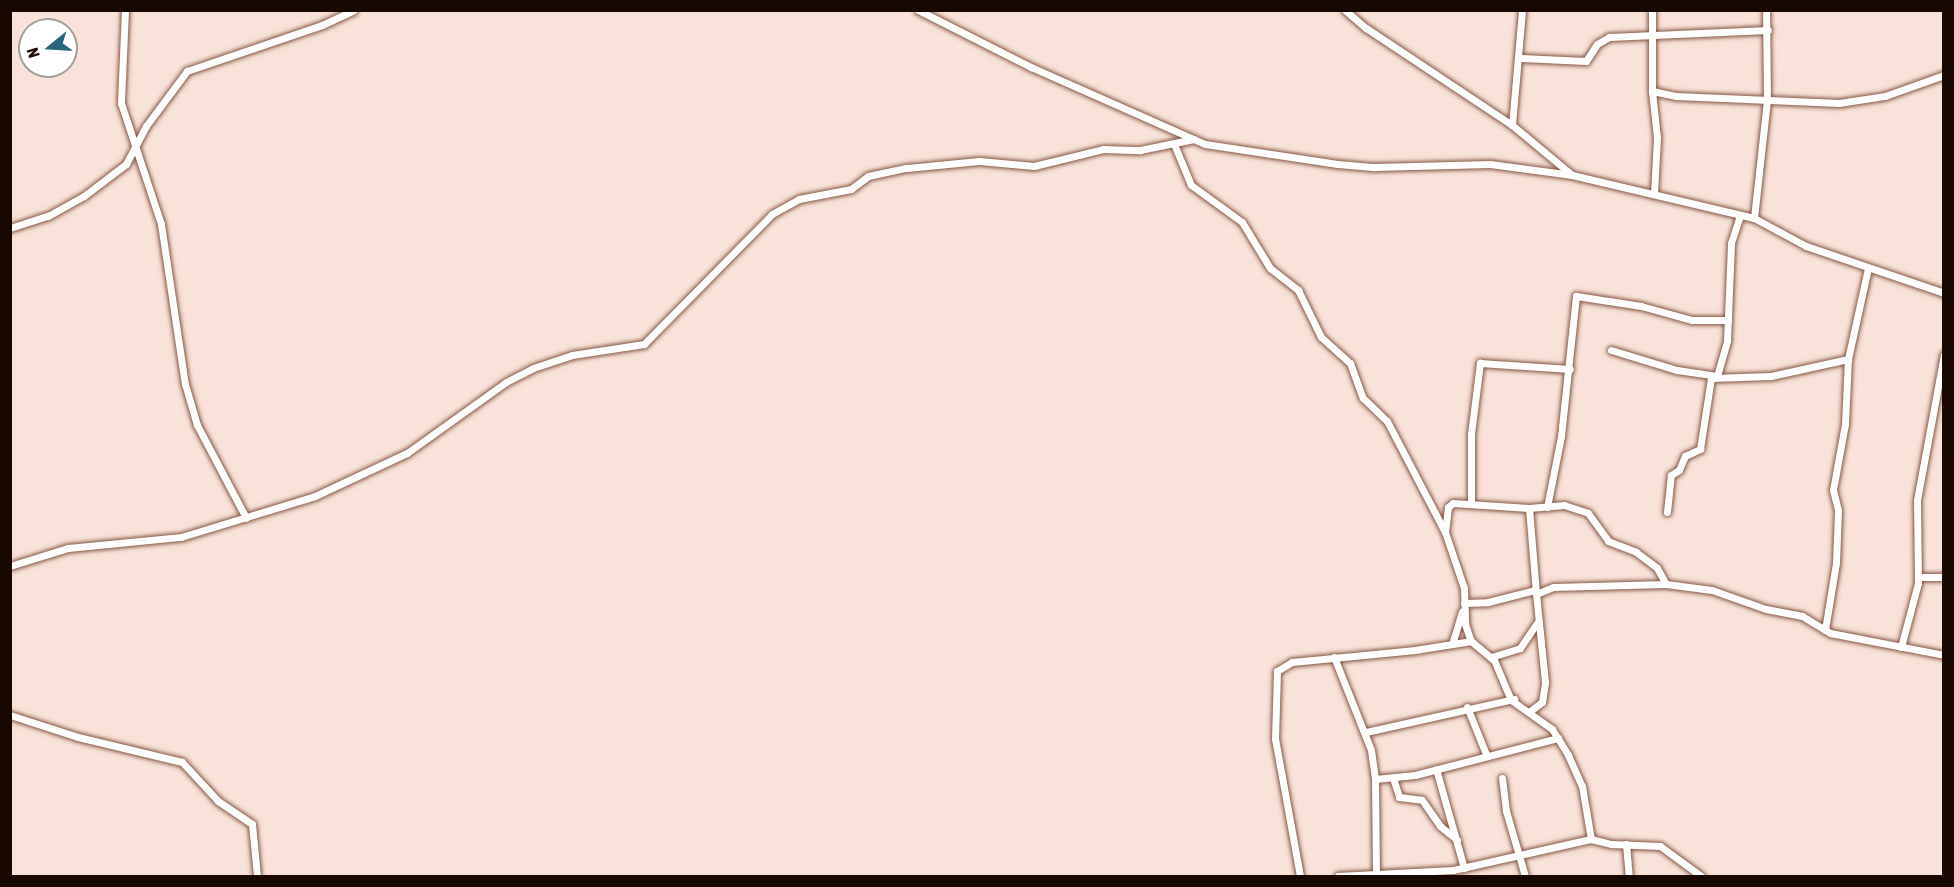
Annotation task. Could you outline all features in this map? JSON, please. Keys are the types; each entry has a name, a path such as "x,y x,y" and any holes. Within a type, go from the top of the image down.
{"street":[{"path":"125,10 119,84 124,114 161,224 174,290 183,376 194,415 246,518"},
{"path":"10,228 48,216 89,193 126,164 168,93 187,71 322,26 354,10"},
{"path":"918,10 1031,67 1194,139 1338,164 1375,167 1490,164 1572,175 1754,218 1806,246 1944,293"},
{"path":"1345,10 1366,28 1512,125 1572,175"},
{"path":"1512,125 1521,58 1522,10"},
{"path":"1652,10 1654,36 1652,91 1657,138 1654,194"},
{"path":"1754,218 1767,101 1766,10"},
{"path":"1521,58 1586,61 1598,44 1609,37 1768,30"},
{"path":"1652,91 1676,96 1767,101 1851,102 1885,96 1944,75"},
{"path":"10,566 68,548 181,537 315,496 407,453 506,382 533,368 572,355 644,344 772,214 799,199 851,189 868,176 907,168 979,161 1034,166 1103,149 1140,150 1194,139"},
{"path":"1174,144 1191,185 1242,222 1270,268 1298,290 1321,337 1350,363 1363,398 1387,421 1445,532 1464,588 1464,606 1471,640 1491,657 1514,699 1558,738 1579,776 1591,839"},
{"path":"1720,376 1728,320 1731,243 1740,215"},
{"path":"1825,630 1836,563 1838,510 1833,490 1845,424 1848,359 1868,268"},
{"path":"1547,507 1570,369 1577,296 1641,306 1692,320 1728,320"},
{"path":"1611,351 1677,370 1720,376 1771,376 1848,359"},
{"path":"1901,647 1919,577 1917,500 1944,354"},
{"path":"1471,504 1471,434 1479,363 1570,369"},
{"path":"1667,512 1671,474 1679,470 1687,455 1700,449 1708,384 1720,376"},
{"path":"1445,532 1449,506 1471,504 1529,508 1560,505 1588,513 1608,541 1636,552 1657,568 1666,584"},
{"path":"1529,508 1544,688 1542,702 1530,712"},
{"path":"1919,577 1944,577"},
{"path":"1464,606 1572,585 1666,584 1734,596 1766,609 1802,616 1825,630 1944,655"},
{"path":"1453,641 1464,606"},
{"path":"1491,657 1520,648 1537,623"},
{"path":"1299,876 1275,739 1275,676 1286,664 1415,650 1453,641 1471,640"},
{"path":"1334,657 1366,732 1375,779 1376,874"},
{"path":"1366,732 1467,707 1514,699"},
{"path":"1467,707 1486,754"},
{"path":"10,714 99,743 182,762 218,801 252,824 257,876"},
{"path":"1375,779 1436,769 1486,754 1558,738"},
{"path":"1436,769 1464,868"},
{"path":"1393,777 1399,797 1422,800 1440,826 1457,840"},
{"path":"1502,778 1506,811 1522,856 1526,876"},
{"path":"1338,876 1464,868 1591,839 1598,843 1660,846 1701,876"},
{"path":"1626,844 1629,876"}]}
